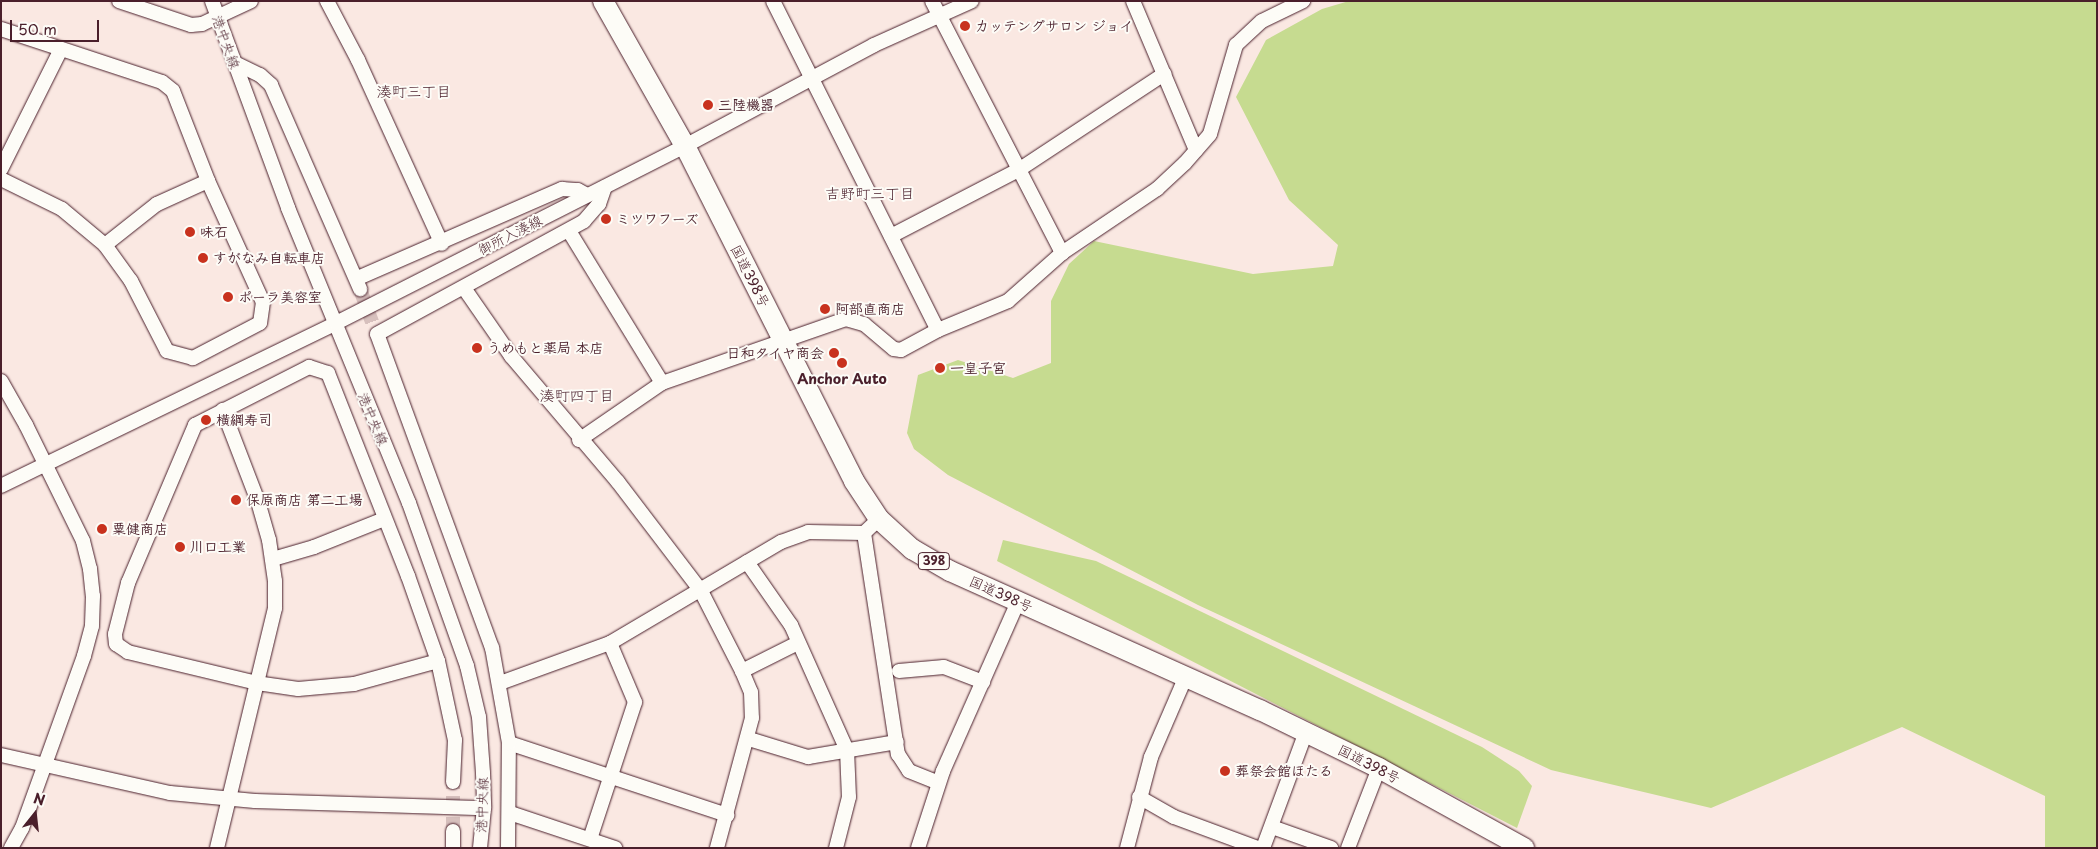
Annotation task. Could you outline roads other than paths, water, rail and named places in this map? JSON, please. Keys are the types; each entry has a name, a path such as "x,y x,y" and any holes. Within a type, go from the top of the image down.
{"highway":[{"name":"国道398号","path":"603,1 685,146 854,481 879,519 912,549 1018,602 1186,676 1306,732 1379,768 1519,846"}],"street":[{"path":"119,1 191,25 218,17 251,1"},
{"name":"港中央線","path":"212,1 288,208 409,503 468,666 479,717 484,808 480,848"},
{"path":"327,1 358,60 442,244"},
{"path":"773,1 938,330"},
{"path":"932,1 1062,253"},
{"name":"御所入湊線","path":"1,486 336,323 685,146 874,45 972,1"},
{"path":"1133,1 1196,150"},
{"path":"579,440 662,382 846,319 864,324 894,349 901,350 938,330 1008,301 1062,253 1158,189 1210,134 1217,116 1228,64 1236,44 1262,21 1303,1"},
{"path":"1,29 162,82 173,91 208,180 263,302 260,323 193,358 166,351 131,281 105,245 62,209 1,179"},
{"path":"1,169 62,49"},
{"path":"234,63 260,75 271,85 359,284 562,189 578,190 587,195"},
{"path":"891,236 1020,169 1164,74"},
{"path":"105,245 157,204 208,180"},
{"path":"508,848 510,813 509,743 500,683 492,648 375,330 464,288 569,231 592,215 605,187"},
{"path":"569,231 662,382"},
{"path":"464,288 511,356 579,440 618,482 701,591 742,672 753,702 749,739 718,848"},
{"path":"438,661 354,684 298,689 257,683 128,652 116,644 115,634 128,583 196,425 309,367 328,373 438,661 455,740 454,782"},
{"path":"1,381 82,541 90,568 93,596 92,626 84,656 22,828 11,848"},
{"path":"217,848 275,608 274,559 259,504 223,410"},
{"path":"274,559 314,547 384,519"},
{"path":"500,683 610,643 701,591 781,542 808,532 864,533 879,519"},
{"path":"864,533 898,754 910,771 938,783"},
{"path":"748,562 791,625 847,750 849,797 836,848"},
{"path":"918,848 938,783 1018,602"},
{"path":"590,839 635,702 610,643"},
{"path":"742,672 798,643"},
{"path":"899,670 944,667 983,682"},
{"path":"1127,848 1151,757 1186,676"},
{"path":"1263,848 1306,732"},
{"path":"749,739 808,757 896,742"},
{"path":"509,743 610,774 727,815"},
{"path":"1,755 160,791 230,798 484,808"},
{"path":"1348,848 1379,768"},
{"path":"1139,797 1174,817 1258,848"},
{"path":"510,813 615,848"},
{"path":"1272,827 1331,848"},
{"path":"453,848 454,831"}],"tunnel":[{"path":"360,289 373,325"},
{"path":"453,782 453,831"}],"place":[{"name":"カッテングサロン ジョイ","path":"965,26"},
{"name":"三陸機器","path":"708,105"},
{"name":"ミツワフーズ","path":"606,219"},
{"name":"味石","path":"190,232"},
{"name":"すがなみ自転車店","path":"203,258"},
{"name":"ポーラ美容室","path":"228,297"},
{"name":"阿部直商店","path":"825,309"},
{"name":"うめもと薬局 本店","path":"477,348"},
{"name":"日和タイヤ商会","path":"834,353"},
{"name":"Anchor Auto","path":"842,363"},
{"name":"一皇子宮","path":"940,368"},
{"name":"横綱寿司","path":"206,420"},
{"name":"保原商店 第二工場","path":"236,500"},
{"name":"粟健商店","path":"102,529"},
{"name":"川口工業","path":"180,547"},
{"name":"葬祭会館ほたる","path":"1225,771"}],"district":[{"name":"湊町三丁目","path":"414,91"},
{"name":"吉野町三丁目","path":"870,193"},
{"name":"湊町四丁目","path":"577,395"}]}
